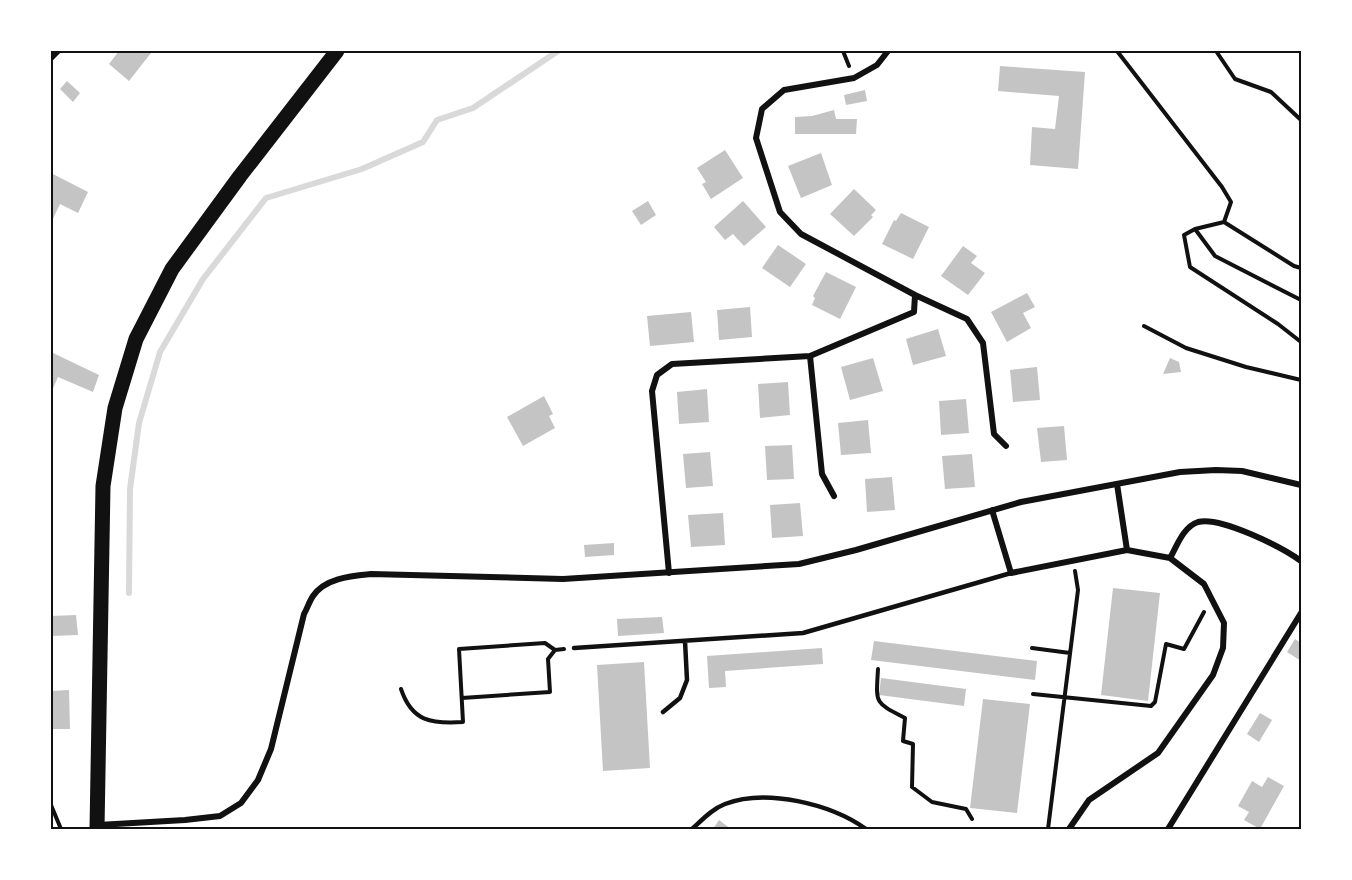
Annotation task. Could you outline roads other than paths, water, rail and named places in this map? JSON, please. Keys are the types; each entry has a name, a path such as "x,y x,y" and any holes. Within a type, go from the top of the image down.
{"main road":[{"path":"98,827 104,486 115,408 136,339 172,269 240,176 337,51"}],"street":[{"path":"51,58 58,51"},
{"path":"888,51 877,65 854,78 784,90 762,109 756,138 780,212 801,234 915,295 967,319 983,343 994,434 1006,446"},
{"path":"669,573 652,391 657,375 672,364 810,356 914,312 915,295"},
{"path":"810,356 822,474 834,496"},
{"path":"98,827 220,816 241,803 258,780 271,749 304,614 314,595 329,583 349,576 370,574 563,579 799,564 992,510 1057,495 1180,472 1242,471 1301,484"},
{"path":"1117,484 1127,550"},
{"path":"992,510 1011,573 1127,550 1170,558 1204,584 1224,623 1222,648 1213,675 1158,753 1089,800 1069,829"},
{"path":"1170,558 1184,533 1197,523 1215,521 1283,548 1301,561"},
{"path":"1168,829 1301,613"}],"lane":[{"path":"574,648 803,633 1011,573"},
{"path":"663,712 680,698 687,680 685,641"},
{"path":"692,829 706,816 725,804 756,797 797,801 826,808 850,818 866,829"}],"waterway":[{"path":"129,593 130,489 139,423 160,352 203,279 266,198 362,169 423,142 437,120 473,108 558,51"}]}
